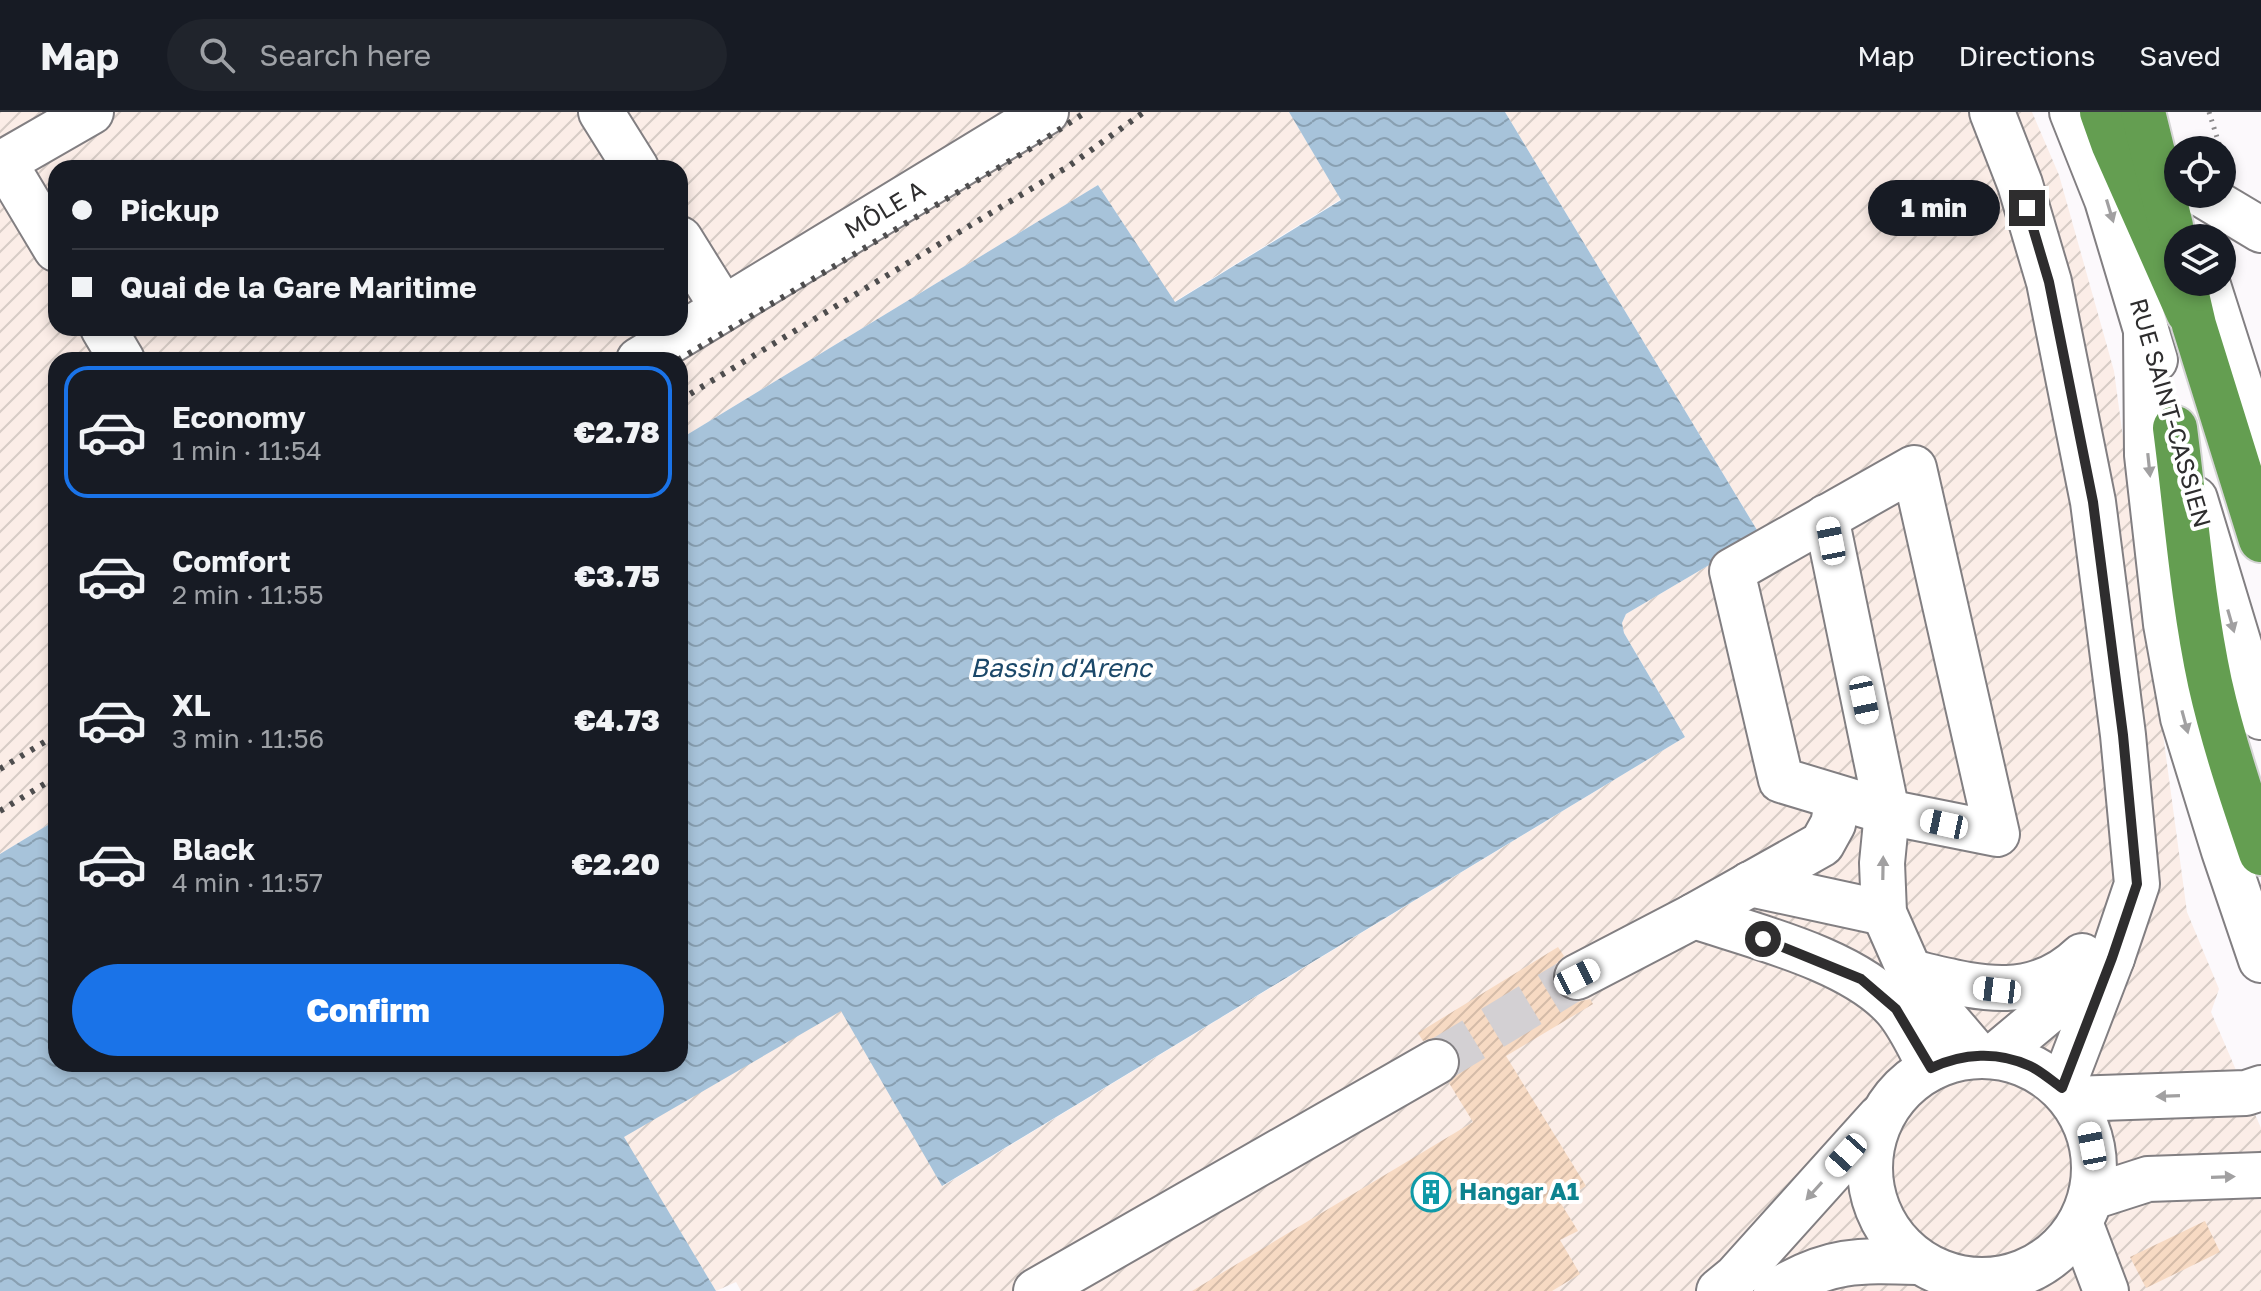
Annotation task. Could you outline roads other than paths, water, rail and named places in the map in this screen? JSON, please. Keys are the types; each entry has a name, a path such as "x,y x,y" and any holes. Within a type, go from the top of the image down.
{"highway":[{"path":"2102,112 2194,325"},
{"path":"2146,112 2171,224"},
{"path":"2187,296 2261,540"},
{"path":"2175,428 2209,679 2228,752 2261,853"}],"street":[{"path":"48,236 4,162 91,112"},
{"path":"601,112 631,160"},
{"name":"MÔLE A","path":"688,330 1046,112"},
{"path":"1992,112 2020,184 2049,282 2093,502 2123,735 2137,884 2067,1093"},
{"name":"RUE SAINT-CASSIEN","path":"2072,112 2107,200 2261,717"},
{"path":"2146,112 2164,150"},
{"path":"2221,208 2261,230"},
{"path":"688,252 723,308"},
{"path":"2211,296 2261,451"},
{"path":"2146,331 2147,455 2166,624 2183,718 2261,960"},
{"name":"MÔLE A","path":"652,352 678,336"},
{"path":"1914,468 1997,834 1838,799 1781,780 1732,571 1914,468"},
{"path":"1826,517 1887,812 1882,863 1884,913 1910,972 1936,1007 1987,1056"},
{"path":"1577,977 1822,844 1833,824 1838,799"},
{"path":"1750,884 1884,913"},
{"path":"1694,916 1786,947 1861,979 1896,1009 1931,1068"},
{"path":"1910,972 1997,990 2035,985 2073,965 2126,917"},
{"path":"1987,1056 2112,958"},
{"path":"1719,1291 1736,1277 1897,1094 1931,1068 1946,1061 1987,1056 2031,1066 2067,1093 2089,1129 2096,1163 2086,1211 2038,1281 1970,1280 1933,1275 1873,1260 1836,1263 1776,1291"},
{"path":"1036,1291 1436,1062"},
{"path":"2067,1093 2246,1093 2261,1088"},
{"path":"1884,1112 1872,1143 1869,1176 1877,1209 1894,1239 1933,1275"},
{"path":"2086,1211 2148,1179 2261,1175"},
{"path":"2086,1211 2106,1291"},
{"path":"1870,1291 1933,1275"}],"water":[{"name":"Bassin d'Arenc","path":"1289,112 1505,112 1760,535 1626,614 1622,623 1624,633 1685,737 942,1186 841,1011 624,1137 716,1291 0,1291 0,854 48,825 48,1072 688,1072 688,434 1098,185 1175,302 1341,200"}],"tunnel":[{"path":"1436,1062 1577,977"}],"railway":[{"path":"688,354 1086,112"},
{"path":"688,395 1069,166 1144,112"},
{"path":"0,769 48,740"},
{"path":"0,811 48,782"}],"place":[{"name":"Hangar A1","path":"1431,1192"}]}
